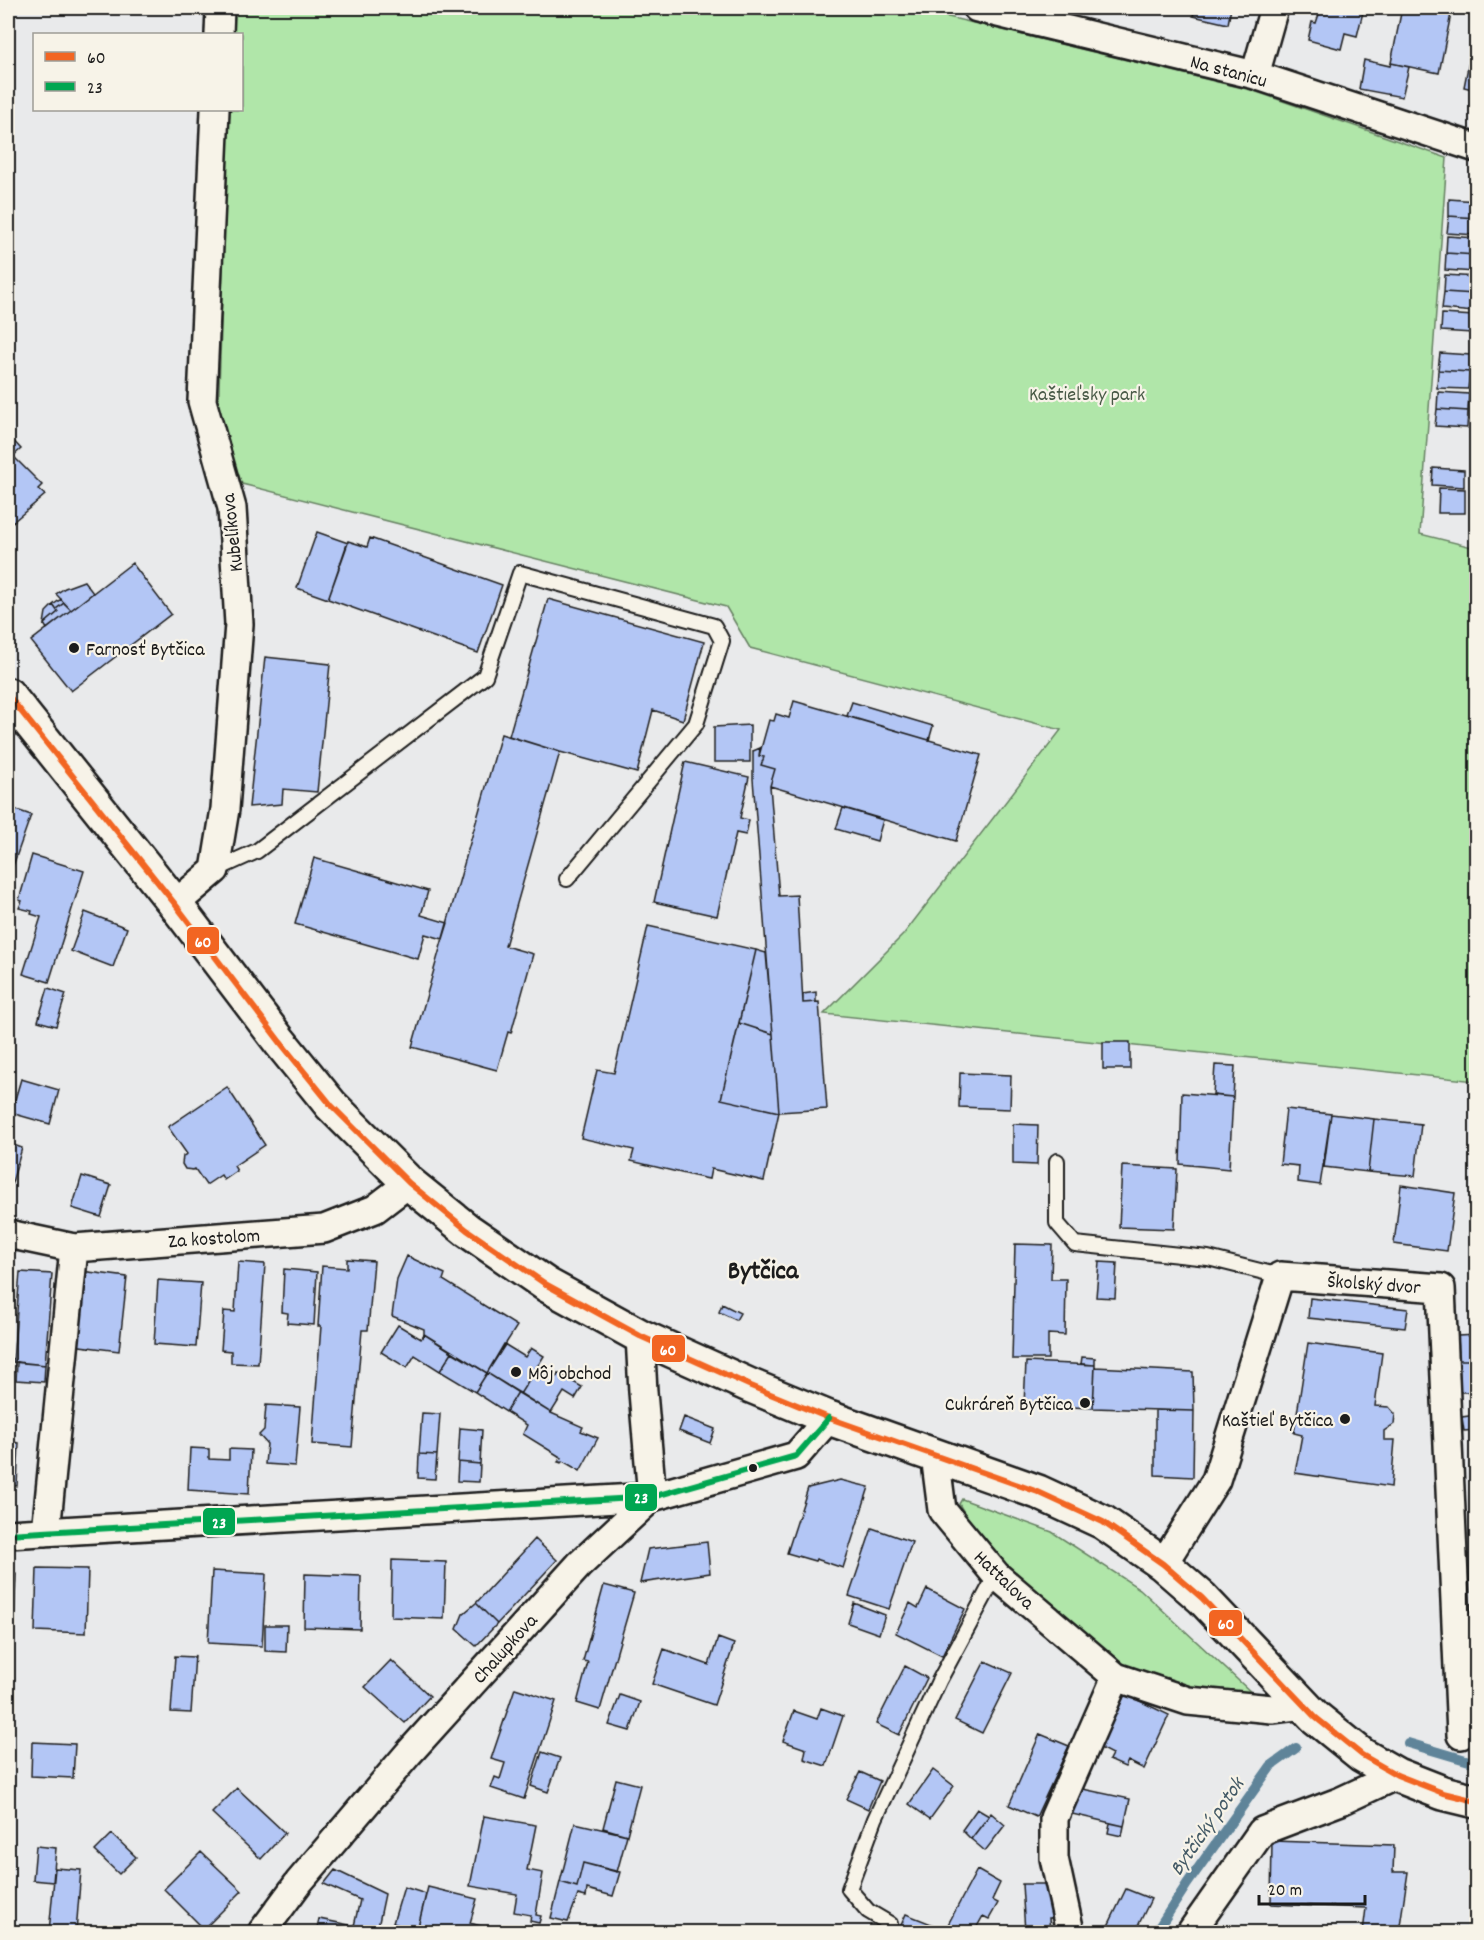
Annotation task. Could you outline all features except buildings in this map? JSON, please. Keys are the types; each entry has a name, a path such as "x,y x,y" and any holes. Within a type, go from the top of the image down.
{"main road":[{"path":"8,695 175,904 331,1105 409,1183 467,1230 547,1285 640,1336 829,1418 1038,1492 1103,1522 1163,1564 1202,1598 1304,1705 1362,1755 1397,1775 1443,1793 1476,1801"}],"street":[{"path":"219,33 220,8"},
{"name":"Na stanicu","path":"977,8 1255,75 1476,148"},
{"path":"1255,75 1274,8"},
{"name":"Kubelíkova","path":"215,111 202,401 232,508 239,624 225,809 215,870"},
{"path":"175,904 215,870"},
{"name":"Za kostolom","path":"8,1234 74,1248 324,1228 375,1209 409,1183"},
{"path":"46,1532 74,1248"},
{"path":"1163,1564 1216,1480 1280,1276"},
{"name":"Školský dvor","path":"1280,1276 1441,1288 1461,1736"},
{"path":"640,1336 652,1497"},
{"path":"8,1534 652,1497 796,1456 829,1418"},
{"name":"Hattalova","path":"935,1455 942,1510 996,1575 1116,1677 1188,1701 1272,1709 1304,1705"},
{"name":"Chalupkova","path":"262,1932 299,1882 416,1746 579,1564 652,1497"},
{"path":"1070,1932 1054,1858 1054,1818 1116,1677"},
{"path":"1191,1932 1262,1832 1341,1801 1397,1775"}],"lane":[{"path":"215,870 257,851 485,676 520,573 714,626 722,641 696,724 567,879"},
{"path":"1057,1161 1057,1224 1075,1244 1208,1258 1280,1276"},
{"path":"890,1924 868,1911 849,1889 875,1819 939,1682 996,1575"}],"green space":[{"name":"Kaštieľsky park","path":"232,8 911,8 1251,90 1447,158 1420,534 1476,548 1476,1081 824,1014 903,935 1061,730 750,648 726,607 242,484 218,421 228,111 243,111 243,33 231,33"},
{"path":"962,1499 1052,1532 1140,1589 1255,1696 1191,1693 1113,1664 1009,1573 975,1531 959,1504"}],"waterway":[{"name":"Bytčický potok","path":"1408,1743 1476,1763"},
{"name":"Bytčický potok","path":"1156,1932 1187,1884 1271,1766 1296,1748"}],"transit line":[{"name":"60","path":"8,695 175,904 331,1105 409,1183 467,1230 547,1285 640,1336 829,1418 1038,1492 1103,1522 1163,1564 1202,1598 1315,1717 1362,1755 1397,1775 1443,1793 1476,1801"},
{"name":"23","path":"8,1534 652,1497 796,1456 829,1418"}],"place":[{"name":"Farnosť Bytčica","path":"74,648"},
{"name":"Môj obchod","path":"516,1372"},
{"name":"Cukráreň Bytčica","path":"1085,1403"},
{"name":"Kaštieľ Bytčica","path":"1345,1419"}],"district":[{"name":"Bytčica","path":"763,1269"}]}
